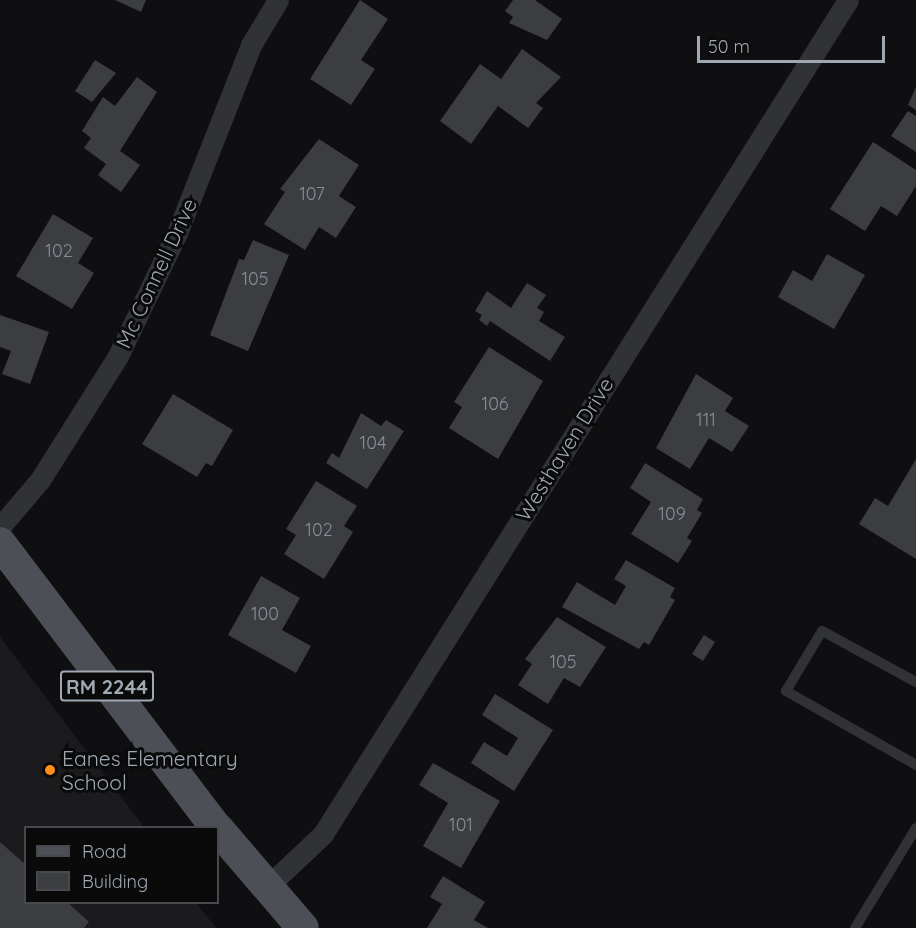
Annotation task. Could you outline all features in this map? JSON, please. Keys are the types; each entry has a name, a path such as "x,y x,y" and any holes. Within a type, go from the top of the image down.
{"main road":[{"name":"RM 2244","path":"0,543 212,826"},
{"name":"RM 2244","path":"220,837 303,928"}],"street":[{"name":"Mc Connell Drive","path":"0,527 40,480 118,356 177,233 252,45 278,0"},
{"name":"Westhaven Drive","path":"267,887 323,834 848,0"}],"lane":[{"path":"916,682 822,631 786,691 916,765"},
{"path":"855,928 916,828"}],"shaded area":[{"name":"Eanes Elementary School","path":"0,637 143,826 24,826 24,904 197,904 217,928 0,928"}],"building":[{"path":"115,0 146,0 141,12"},
{"path":"360,0 388,19 361,60 375,69 351,105 310,79"},
{"path":"513,0 535,0 562,19 547,40 509,23 513,17 505,11"},
{"path":"522,49 561,77 536,103 543,108 528,128 498,106 471,144 440,121 480,64 501,79"},
{"path":"95,60 116,73 92,102 75,91"},
{"path":"137,77 157,92 120,151 140,165 121,192 98,175 106,164 84,148 91,138 82,131 103,97 115,106"},
{"path":"916,87 916,110 908,105"},
{"path":"908,111 916,116 916,152 891,136"},
{"path":"319,139 359,165 339,196 356,207 336,238 319,227 305,250 264,224 285,192 280,189"},
{"path":"873,142 916,170 916,186 897,216 881,206 865,231 830,209"},
{"path":"53,214 93,238 78,263 94,273 72,309 16,276"},
{"path":"253,240 289,255 248,351 210,335 239,259 244,260"},
{"path":"827,254 865,275 834,329 778,297 793,270 812,281"},
{"path":"527,283 546,295 537,308 544,312 539,321 565,337 550,361 490,321 487,326 479,320 482,315 475,311 487,291 511,308"},
{"path":"0,315 49,332 30,384 2,374 11,351 0,347"},
{"path":"489,347 543,381 498,459 449,428 462,407 454,402"},
{"path":"696,374 733,398 725,411 749,426 732,452 709,438 690,469 656,448"},
{"path":"173,394 233,430 212,466 206,463 197,477 142,444"},
{"path":"361,413 381,426 386,420 404,431 367,489 326,463 332,453 339,458"},
{"path":"916,459 916,559 859,524 875,498 888,506"},
{"path":"645,463 703,499 697,510 702,513 687,538 692,541 678,563 631,534 651,502 630,488"},
{"path":"316,481 357,506 344,526 353,532 324,579 284,554 296,535 286,529"},
{"path":"626,560 675,588 670,597 675,600 649,645 644,642 639,649 562,607 577,582 615,605 626,586 614,579"},
{"path":"261,576 300,598 282,630 311,646 296,673 228,635"},
{"path":"557,617 606,647 580,687 564,678 548,704 518,685 532,664 525,659"},
{"path":"704,635 715,642 703,661 692,654"},
{"path":"495,694 553,730 514,791 471,763 484,742 507,756 518,738 482,715"},
{"path":"433,763 500,801 461,868 423,846 448,803 419,785"},
{"path":"0,842 24,863 24,904 69,904 89,922 84,928 0,928"},
{"path":"443,876 485,902 474,920 488,928 427,928 442,904 430,897"}],"place":[{"name":"Eanes Elementary School","path":"50,770"}]}
